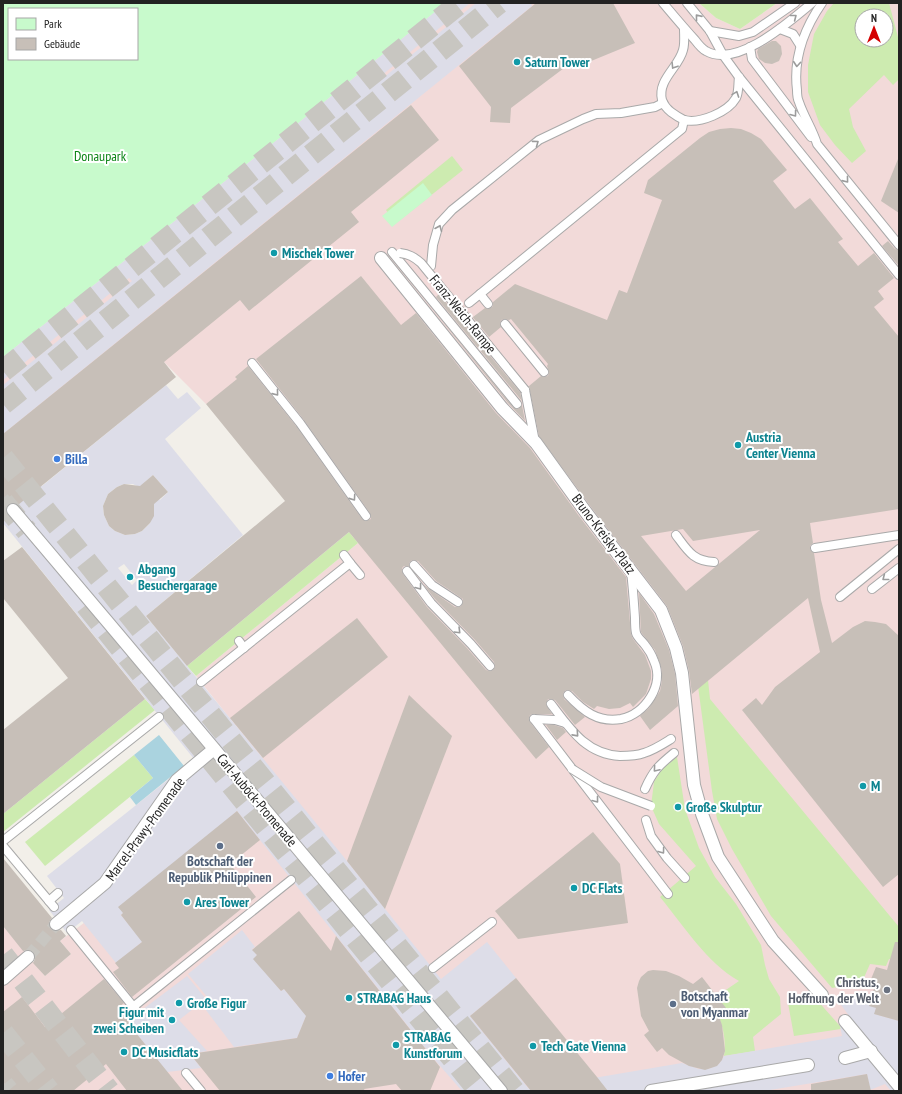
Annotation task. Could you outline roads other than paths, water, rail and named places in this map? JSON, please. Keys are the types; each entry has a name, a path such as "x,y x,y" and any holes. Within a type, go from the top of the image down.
{"street":[{"name":"Bruno-Kreisky-Platz","path":"381,258 502,408 536,443 585,511 661,610 676,648 682,673 694,784 702,814 718,857 773,940 822,995"},
{"name":"Carl-Auböck-Promenade","path":"13,510 501,1091"},
{"name":"Marcel-Prawy-Promenade","path":"56,924 105,883 177,780 214,749"},
{"path":"3,980 28,957"},
{"path":"845,1021 899,1086"},
{"path":"845,1058 871,1052"},
{"path":"651,1091 808,1065"}],"lane":[{"path":"663,3 684,29 705,51 723,55 750,48 780,29 812,3"},
{"path":"687,3 710,31 723,55 739,77 899,275"},
{"path":"710,31 739,36 753,32 795,3"},
{"path":"817,144 814,132 798,101 796,61 805,33 822,3"},
{"path":"684,29 683,52 664,82 662,92 663,103 670,111 684,120 695,120 719,113 728,107 736,98 739,77"},
{"path":"780,29 793,34 800,45"},
{"path":"750,48 752,59 817,144 899,245"},
{"path":"431,266 433,245 439,224 452,210 539,140 583,118 596,114 621,113 663,103"},
{"path":"469,303 682,129 684,120"},
{"name":"Franz-Weich-Rampe","path":"516,404 396,253 407,254 415,257 421,263 525,390 536,443"},
{"path":"480,294 488,304"},
{"path":"505,324 544,372"},
{"path":"252,363 300,423 366,516"},
{"path":"676,535 691,555 703,561 714,562"},
{"path":"815,548 899,536"},
{"path":"840,597 899,549"},
{"path":"344,555 360,575"},
{"path":"201,682 242,644 350,563"},
{"path":"414,565 432,585 458,602"},
{"path":"872,589 899,568"},
{"path":"568,695 587,713 599,719 610,720 622,718 632,714 644,706 651,698 656,687 656,668 655,662 636,634 631,570"},
{"path":"407,571 430,603 471,644 490,666"},
{"path":"551,704 582,741 594,750 608,755 627,756 644,754 671,738"},
{"path":"3,841 159,716"},
{"path":"566,723 554,720 534,719 668,894"},
{"path":"645,789 653,772 660,764 674,753"},
{"path":"572,769 601,787 651,806"},
{"path":"646,820 651,836 667,858 685,878"},
{"path":"3,846 51,904 58,893"},
{"path":"71,930 135,1009 291,880"},
{"path":"433,968 492,922"},
{"path":"186,1073 202,1091"}],"water":[{"path":"159,735 184,766 136,805 130,797 153,778 134,755"}],"tunnel":[{"path":"3,371 460,3"},
{"path":"3,404 499,3"},
{"path":"3,458 514,1091"},
{"path":"3,498 13,510"},
{"path":"3,502 27,531"},
{"path":"86,605 479,1091"},
{"path":"28,957 56,924"},
{"path":"3,955 109,1091"},
{"path":"3,1033 49,1091"},
{"path":"3,1085 8,1091"}],"place":[{"name":"Saturn Tower","path":"517,62"},
{"name":"Mischek Tower","path":"274,253"},
{"name":"Austria Center Vienna","path":"738,445"},
{"name":"Billa","path":"57,459"},
{"name":"Abgang Besuchergarage","path":"130,577"},
{"name":"M","path":"863,786"},
{"name":"Große Skulptur","path":"678,807"},
{"name":"Botschaft der Republik Philippinen","path":"220,846"},
{"name":"DC Flats","path":"574,888"},
{"name":"Ares Tower","path":"187,902"},
{"name":"Christus, Hoffnung der Welt","path":"887,990"},
{"name":"STRABAG Haus","path":"349,998"},
{"name":"Große Figur","path":"179,1003"},
{"name":"Botschaft von Myanmar","path":"673,1004"},
{"name":"Figur mit zwei Scheiben","path":"172,1020"},
{"name":"STRABAG Kunstforum","path":"396,1045"},
{"name":"Tech Gate Vienna","path":"533,1046"},
{"name":"DC Musicflats","path":"124,1052"},
{"name":"Hofer","path":"330,1076"}],"park label":[{"name":"Donaupark","path":"100,156"}]}
